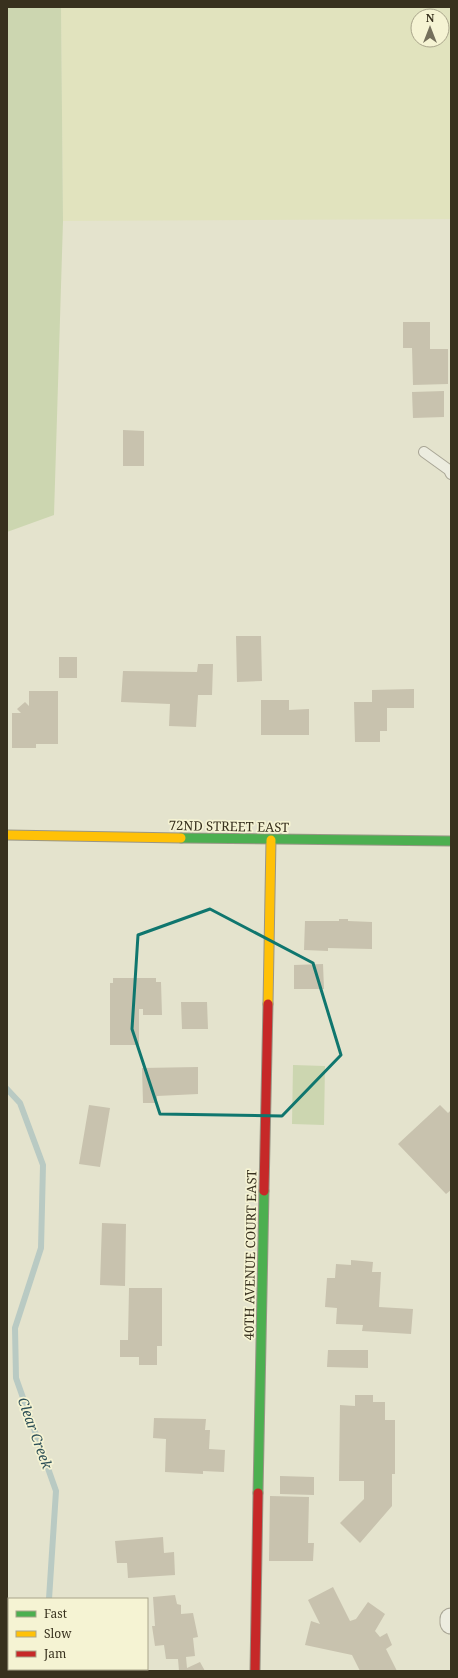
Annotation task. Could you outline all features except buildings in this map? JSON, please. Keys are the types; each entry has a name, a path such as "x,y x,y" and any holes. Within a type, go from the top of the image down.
{"street":[{"name":"72ND STREET EAST","path":"7,835 271,840 451,841"},
{"name":"40TH AVENUE COURT EAST","path":"255,1671 271,840"}],"lane":[{"path":"424,452 449,470 451,474"}],"highlighted area":[{"path":"210,909 313,963 341,1055 282,1116 160,1114 132,1029 138,935"}],"green space":[{"path":"7,7 61,7 63,221 54,515 7,532"},
{"path":"61,7 451,7 451,219 63,221"},
{"path":"293,1065 325,1066 324,1125 292,1124"}],"waterway":[{"name":"Clear Creek","path":"7,1089 20,1103 43,1165 41,1248 15,1328 16,1378 56,1491 49,1598"}],"traffic: fast":[{"path":"181,838 451,841"},
{"path":"258,1493 264,1191"}],"traffic: slow":[{"path":"7,835 181,838"},
{"path":"268,1004 271,840"}],"traffic: jam":[{"path":"264,1191 268,1004"},
{"path":"255,1671 258,1493"}]}
